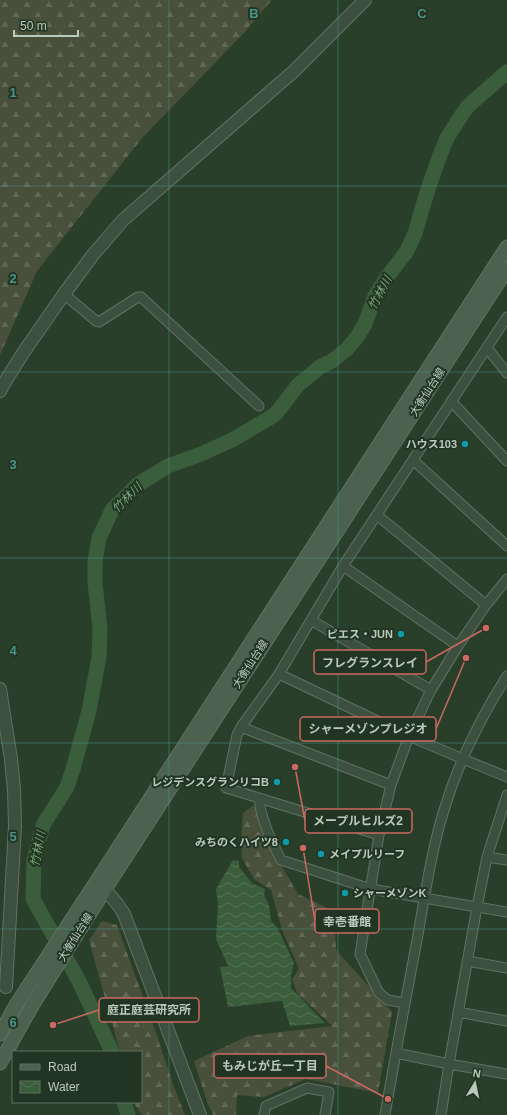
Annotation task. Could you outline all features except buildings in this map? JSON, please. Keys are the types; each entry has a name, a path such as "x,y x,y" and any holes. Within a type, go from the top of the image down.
{"main road":[{"name":"大衡仙台線","path":"100,887 507,247"},
{"name":"大衡仙台線","path":"0,1034 16,1005 49,954 69,934 229,696 507,269"},
{"name":"大衡仙台線","path":"0,1063 56,967 69,934"}],"street":[{"path":"0,391 23,353 64,294 92,256 123,220 294,71 365,0"},
{"path":"64,294 99,322 138,297 141,297 259,406"},
{"path":"379,835 226,788 237,735 241,727 279,674 343,566 507,317"},
{"path":"487,348 507,373"},
{"path":"451,401 507,460"},
{"path":"413,460 507,546"},
{"path":"377,515 486,605"},
{"path":"343,566 458,646"},
{"path":"405,1003 388,1000 379,993 360,954 379,835 392,785 409,736 431,690 458,646 486,605 507,579"},
{"path":"311,620 431,690"},
{"path":"279,674 409,736 463,760 507,777"},
{"path":"385,1115 434,848 444,810 463,760 486,712 507,676"},
{"path":"0,689 11,759 15,826 6,987"},
{"path":"241,727 392,785"},
{"path":"444,1114 449,1064 476,907 487,857 507,795"},
{"path":"259,798 260,807 268,833 281,860 371,889 507,912"},
{"path":"487,857 507,860"},
{"path":"100,887 117,902 124,914 200,1115"},
{"path":"467,961 507,968"},
{"path":"458,1012 507,1020"},
{"path":"396,1053 507,1074"},
{"path":"264,1115 266,1106 307,1088 329,1092 324,1115"}],"green space":[{"path":"0,0 272,0 243,34 143,137 37,271 0,355"},
{"path":"254,805 273,851 298,894 334,911 336,950 392,1012 378,1093 306,1079 264,1097 237,1095 236,1115 213,1115 207,1102 194,1061 248,1036 332,1026 297,993 292,979 299,969 282,930 271,890 254,879 242,858 241,841 243,813"},
{"path":"102,921 117,925 185,1115 142,1115 135,1105 134,1103 142,1103 142,1051 120,1051 89,940"}],"water":[{"path":"233,860 239,861 239,867 252,883 265,889 264,895 269,905 271,921 277,927 294,963 291,975 291,988 325,1023 290,1026 282,1001 228,1007 220,967 228,966 216,939 218,905 216,889"}],"waterway":[{"name":"竹林川","path":"112,1051 79,981 33,899 34,860 43,825 67,787 89,711 99,657 100,628 95,583 95,561 99,538 112,510 137,485 168,466 201,454 232,440 273,416 298,385 320,367 332,361 347,349 365,324 375,296 387,277 407,251 415,233 428,189 447,138 468,106 507,72"},
{"name":"竹林川","path":"124,1103 128,1115"}],"place":[{"name":"ハウス103","path":"465,444"},
{"name":"フレグランスレイ","path":"486,628"},
{"name":"ピエス・JUN","path":"401,634"},
{"name":"シャーメゾンプレジオ","path":"466,658"},
{"name":"メープルヒルズ2","path":"295,767"},
{"name":"レジデンスグランリコB","path":"277,782"},
{"name":"みちのくハイツ8","path":"286,842"},
{"name":"幸壱番館","path":"303,848"},
{"name":"メイプルリーフ","path":"321,854"},
{"name":"シャーメゾンK","path":"345,893"},
{"name":"庭正庭芸研究所","path":"53,1025"},
{"name":"もみじが丘一丁目","path":"388,1099"}]}
